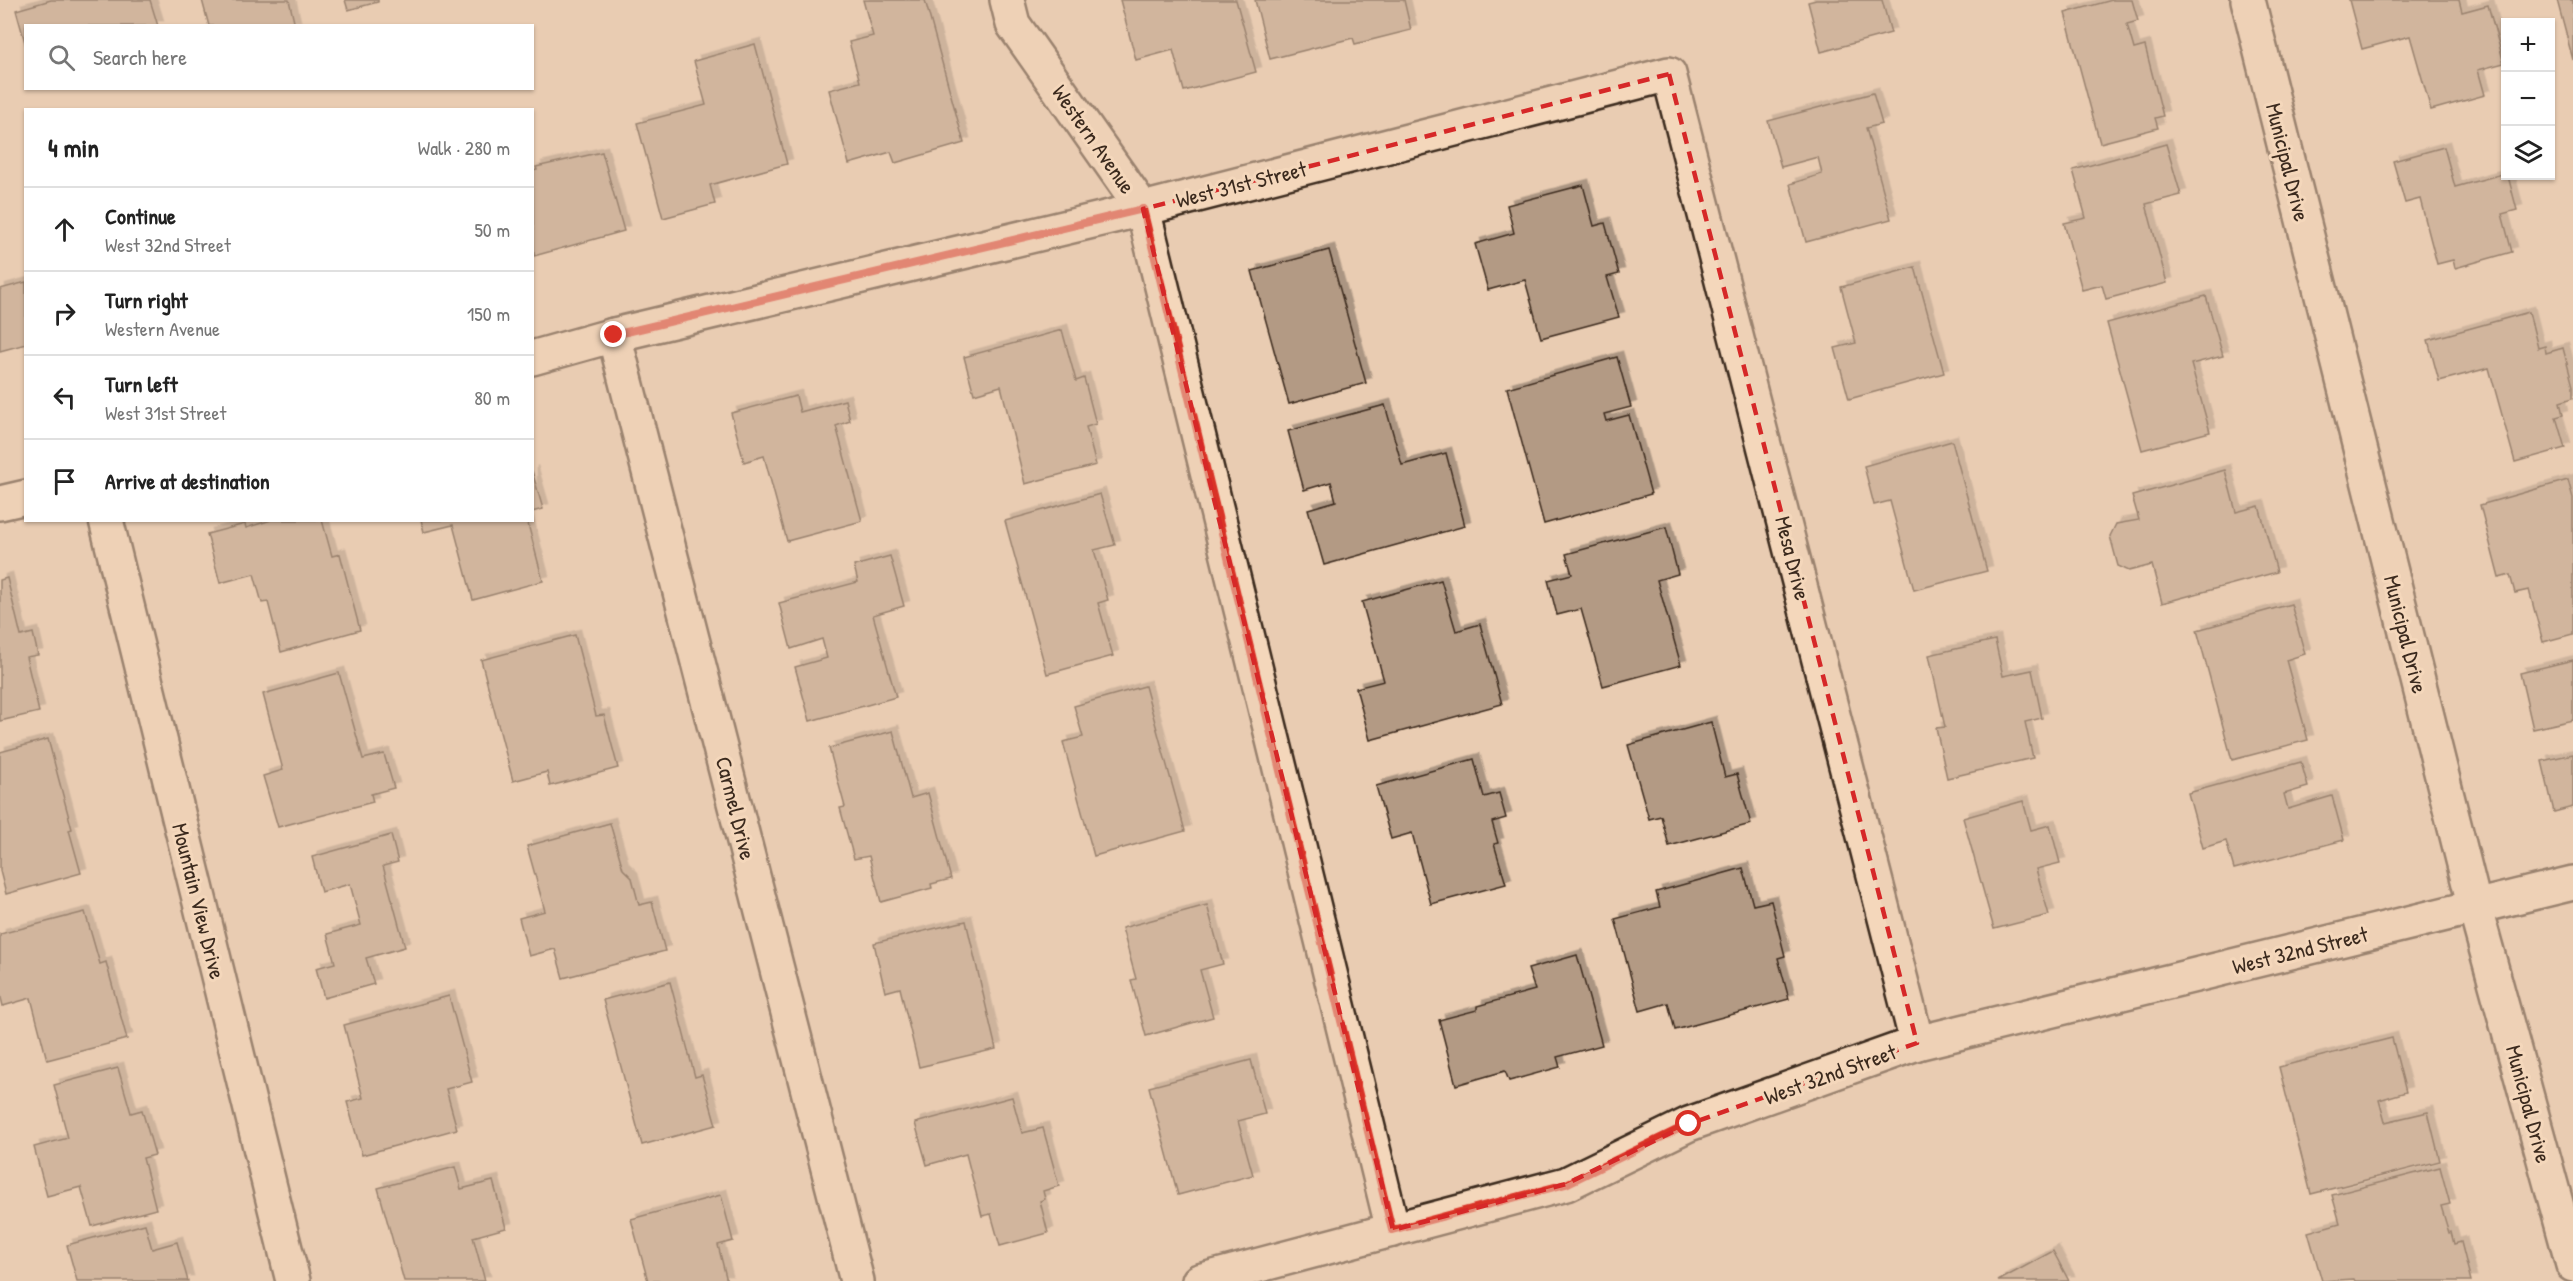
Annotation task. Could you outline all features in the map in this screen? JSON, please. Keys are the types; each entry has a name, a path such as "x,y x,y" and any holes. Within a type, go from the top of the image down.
{"street":[{"name":"Western Avenue","path":"1007,0 1013,24 1143,209 1392,1230"},
{"name":"Municipal Drive","path":"2248,0 2475,908 2573,1265"},
{"name":"West 31st Street","path":"534,357 614,335 1143,209 1669,74"},
{"name":"Mesa Drive","path":"1669,74 1917,1043"},
{"name":"Carmel Drive","path":"614,335 857,1281"},
{"path":"0,503 24,497"},
{"name":"Mountain View Drive","path":"105,522 292,1281"},
{"name":"West 32nd Street","path":"1199,1281 1566,1184 1689,1124 1917,1043 2573,883"}],"highlighted area":[{"path":"1669,74 1917,1043 1689,1124 1566,1184 1393,1230 1143,209"}],"building":[{"path":"51,0 150,0 157,24 24,24 24,39 16,10"},
{"path":"202,0 289,0 295,24 208,24"},
{"path":"345,0 378,0 378,2 348,10"},
{"path":"863,0 925,0 964,143 895,163 891,152 849,164 829,90 860,82 849,42 873,36"},
{"path":"1120,0 1236,0 1256,72 1184,91 1173,50 1136,60"},
{"path":"1255,0 1404,0 1411,30 1355,44 1353,38 1270,59"},
{"path":"1882,0 1891,33 1821,52 1808,2"},
{"path":"2112,0 2132,0 2138,21 2127,24 2134,49 2145,46 2163,116 2155,118 2158,128 2100,143 2065,13"},
{"path":"2349,0 2459,0 2462,12 2488,5 2501,52 2501,64 2478,70 2485,95 2431,110 2410,36 2362,49"},
{"path":"2557,0 2573,0 2573,60"},
{"path":"755,44 787,164 710,185 715,204 663,218 637,123 706,105 694,61"},
{"path":"1873,93 1882,124 1866,128 1891,219 1806,242 1790,184 1822,174 1818,157 1781,167 1768,121"},
{"path":"2166,144 2181,195 2146,204 2167,283 2106,299 2102,285 2082,290 2064,223 2086,218 2073,170"},
{"path":"2444,147 2455,187 2501,174 2501,180 2509,180 2517,210 2502,214 2512,252 2455,268 2453,260 2437,264 2420,199 2405,203 2393,161"},
{"path":"602,152 624,231 534,256 534,171 537,170 536,167"},
{"path":"1583,185 1594,226 1605,223 1619,274 1607,277 1619,317 1541,338 1525,280 1488,290 1475,244 1514,233 1507,205"},
{"path":"1329,250 1366,383 1289,404 1252,271"},
{"path":"1915,267 1944,373 1849,399 1835,348 1856,343 1841,287"},
{"path":"24,283 24,345 0,351 0,289"},
{"path":"2206,296 2223,356 2191,364 2210,432 2142,450 2107,323"},
{"path":"2529,312 2538,348 2545,346 2546,353 2563,348 2573,386 2573,398 2560,402 2563,415 2556,417 2565,448 2515,462 2489,368 2439,381 2428,340"},
{"path":"1062,330 1076,381 1084,378 1096,424 1086,427 1096,465 1025,484 1001,386 974,394 964,357"},
{"path":"1617,357 1631,407 1604,414 1606,421 1629,415 1651,494 1544,524 1507,388"},
{"path":"796,396 800,412 845,400 850,421 836,426 862,521 787,541 764,456 744,462 731,413"},
{"path":"1385,405 1402,465 1446,453 1465,526 1324,565 1308,509 1336,501 1331,482 1304,490 1288,431"},
{"path":"1952,441 1987,571 1914,590 1890,501 1874,505 1864,466"},
{"path":"2225,470 2236,512 2259,506 2277,572 2162,603 2152,565 2129,571 2118,566 2110,536 2116,524 2139,520 2132,496"},
{"path":"534,478 543,509 534,511"},
{"path":"2568,480 2573,498 2573,634 2543,642 2529,590 2515,593 2510,575 2499,578 2480,505"},
{"path":"1100,494 1115,545 1094,550 1108,600 1098,603 1113,656 1047,674 1005,521"},
{"path":"265,522 323,522 332,556 340,554 360,630 281,652 268,602 262,603 254,574 220,583 207,534 245,524 246,528"},
{"path":"422,522 528,522 543,581 473,600 453,525 424,532"},
{"path":"1666,527 1678,574 1657,580 1681,665 1603,686 1581,609 1557,615 1548,580 1572,574 1566,554"},
{"path":"890,556 904,606 873,615 896,697 810,721 795,667 827,658 822,639 791,649 779,603 858,582 854,566"},
{"path":"7,578 21,636 33,633 38,655 26,657 39,712 0,721 0,580"},
{"path":"1441,580 1456,631 1480,624 1502,704 1370,740 1356,688 1384,681 1362,602"},
{"path":"2291,604 2305,654 2286,660 2308,740 2232,760 2197,630"},
{"path":"575,635 596,716 604,715 618,768 550,786 547,772 513,781 481,660"},
{"path":"1995,640 2003,676 2032,670 2042,718 2025,722 2033,758 1947,778 1936,728 1945,727 1929,655"},
{"path":"2573,660 2573,720 2533,729 2520,673"},
{"path":"339,673 363,759 384,754 394,788 371,794 373,802 278,827 263,776 283,770 263,694"},
{"path":"1145,686 1185,831 1094,856 1063,742 1083,737 1074,706"},
{"path":"1711,722 1725,777 1737,774 1751,824 1669,846 1661,816 1649,819 1628,745"},
{"path":"893,731 911,798 928,793 951,879 931,884 932,888 881,902 869,856 854,859 840,808 845,807 829,748"},
{"path":"48,739 81,873 6,894 0,871 0,752"},
{"path":"2573,754 2573,807 2554,812 2542,761"},
{"path":"1474,759 1484,797 1499,793 1506,818 1492,822 1498,843 1494,844 1506,884 1431,904 1412,833 1391,839 1376,786"},
{"path":"2301,762 2308,787 2284,794 2288,809 2332,796 2344,840 2234,869 2226,841 2203,848 2188,793"},
{"path":"2023,801 2031,830 2050,825 2060,863 2036,869 2049,915 1994,929 1963,818"},
{"path":"610,823 623,869 632,878 639,905 652,902 665,951 563,978 555,949 529,956 519,918 545,911 527,846"},
{"path":"391,835 398,862 383,866 405,947 366,958 374,984 324,998 316,968 335,963 327,934 361,925 350,884 321,892 312,857"},
{"path":"1743,868 1753,905 1771,901 1785,956 1778,958 1789,999 1675,1030 1668,1003 1640,1011 1615,919 1660,907 1656,892"},
{"path":"1207,905 1223,964 1200,970 1213,1017 1146,1036 1131,980 1136,979 1122,928"},
{"path":"85,912 100,964 106,962 127,1039 47,1060 31,998 3,1006 0,994 0,934"},
{"path":"966,921 996,1049 919,1067 900,988 885,992 874,943"},
{"path":"1577,955 1602,1045 1557,1057 1560,1067 1509,1081 1505,1071 1456,1085 1439,1020 1477,1010 1477,1006 1535,990 1528,969"},
{"path":"670,982 695,1077 702,1075 716,1125 642,1145 603,1000"},
{"path":"449,996 472,1082 446,1089 457,1129 362,1155 347,1102 363,1098 344,1025"},
{"path":"2392,1038 2406,1092 2379,1100 2385,1122 2428,1112 2440,1161 2311,1194 2279,1067"},
{"path":"1251,1060 1265,1114 1238,1121 1253,1175 1178,1195 1149,1087"},
{"path":"118,1068 131,1113 142,1110 155,1155 143,1158 156,1209 92,1226 81,1187 47,1196 34,1147 68,1138 54,1085"},
{"path":"1012,1097 1022,1133 1043,1128 1059,1186 1043,1191 1045,1199 1040,1201 1048,1233 1000,1246 991,1214 982,1216 966,1154 927,1165 915,1123"},
{"path":"455,1167 461,1189 493,1181 506,1228 473,1237 485,1281 404,1281 378,1188"},
{"path":"2440,1167 2450,1204 2441,1206 2454,1244 2461,1242 2471,1281 2355,1281 2354,1279 2322,1281 2308,1232 2340,1223 2332,1195"},
{"path":"721,1195 733,1241 718,1245 727,1281 648,1281 631,1219"},
{"path":"145,1224 152,1249 177,1242 188,1281 77,1281 67,1245"},
{"path":"2053,1251 2069,1281 1998,1281"}],"route":[{"path":"614,335 1143,209 1392,1230 1566,1184 1689,1124"}]}
